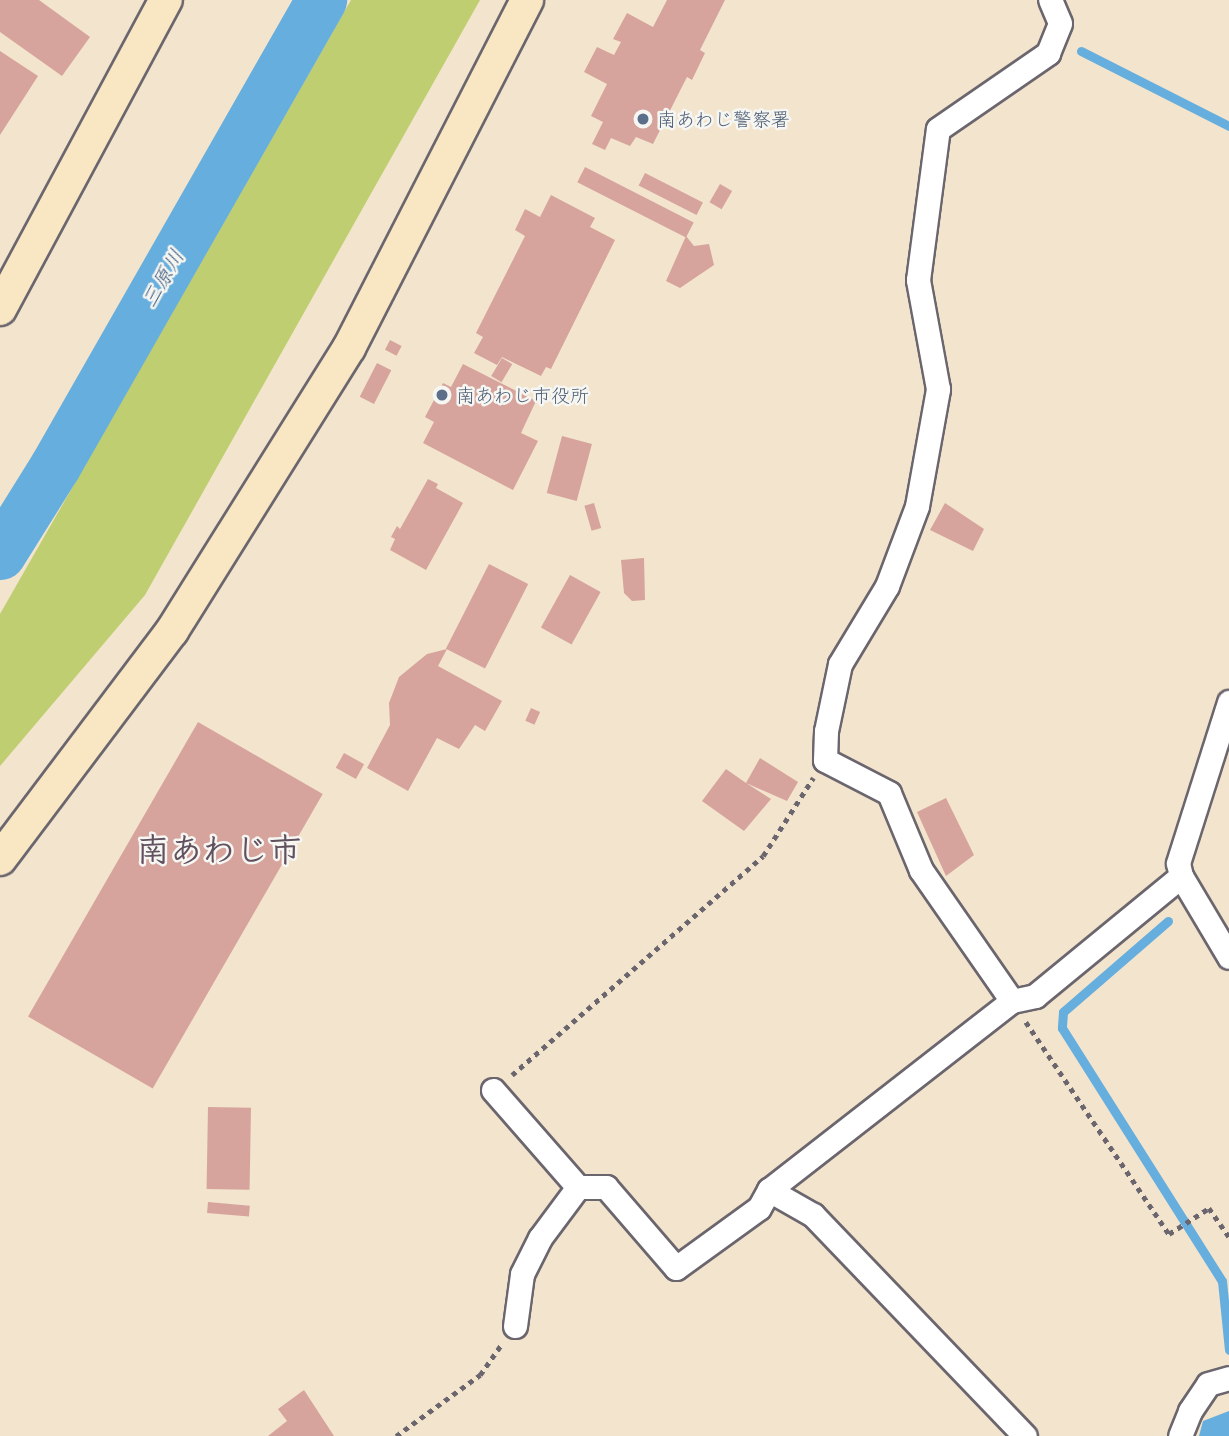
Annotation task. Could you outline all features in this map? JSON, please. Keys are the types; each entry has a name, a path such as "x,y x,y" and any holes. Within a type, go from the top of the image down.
{"street":[{"path":"0,309 166,0"},
{"path":"0,859 172,631 349,348 527,0"},
{"path":"1012,1001 921,870 889,793 825,760 826,731 840,664 887,586 918,506 938,389 918,280 938,129 1048,53 1060,23 1050,0"},
{"path":"1229,702 1178,863 1181,876 1229,957"},
{"path":"578,1188 606,1187 676,1268 759,1208 769,1190 1012,1001 1035,996 1181,876"},
{"path":"494,1090 578,1188"},
{"path":"515,1326 523,1274 540,1238 578,1188"},
{"path":"769,1190 813,1215 1025,1436"},
{"path":"1180,1436 1189,1411 1208,1384 1229,1378"}],"path":[{"path":"494,1090 763,856 825,760"},
{"path":"1012,1001 1169,1234 1209,1208 1229,1237"},
{"path":"396,1436 480,1375 515,1326"}],"green space":[{"path":"351,0 480,0 145,595 0,766 0,614"}],"water":[{"path":"1229,1411 1229,1436 1199,1436 1203,1421"}],"building":[{"path":"0,0 39,0 90,37 62,76 0,32"},
{"path":"667,0 725,0 700,50 705,53 692,80 687,77 653,144 636,137 630,146 611,138 605,150 592,144 603,122 591,116 607,84 584,72 597,47 614,55 621,42 613,39 627,13 653,27"},
{"path":"0,51 38,76 0,135"},
{"path":"585,167 694,222 686,238 577,182"},
{"path":"645,173 703,203 697,215 639,185"},
{"path":"720,184 732,191 722,209 710,202"},
{"path":"551,195 595,218 590,227 615,240 551,369 546,367 541,376 502,357 497,365 474,353 483,337 476,333 525,236 515,230 525,209 540,217"},
{"path":"686,236 694,246 709,244 714,265 680,288 666,281"},
{"path":"390,340 402,346 397,356 385,350"},
{"path":"502,358 512,364 501,382 491,376"},
{"path":"377,363 391,370 374,404 360,397"},
{"path":"463,364 536,401 521,433 538,441 513,490 423,443 434,422 425,417 443,383 451,387"},
{"path":"562,436 592,444 577,501 547,493"},
{"path":"428,479 438,484 436,488 463,503 426,570 390,550 395,539 391,537 397,526 400,529"},
{"path":"594,503 601,528 592,531 584,506"},
{"path":"945,503 984,529 973,551 930,530"},
{"path":"644,558 645,600 632,601 624,593 621,560"},
{"path":"489,564 528,584 485,669 446,649"},
{"path":"570,575 601,592 572,644 541,627"},
{"path":"447,649 438,666 502,701 485,731 475,725 459,749 437,738 408,791 367,768 390,725 389,703 399,677 427,654"},
{"path":"531,708 540,712 534,725 525,721"},
{"path":"198,722 323,794 153,1088 28,1016"},
{"path":"344,753 364,764 356,779 336,768"},
{"path":"760,758 798,782 787,801 746,783"},
{"path":"726,769 771,799 744,831 702,801"},
{"path":"946,798 974,855 946,876 917,812"},
{"path":"208,1107 251,1108 250,1190 207,1189"},
{"path":"208,1202 250,1206 249,1217 207,1213"},
{"path":"304,1390 334,1436 268,1436 287,1421 278,1409"}],"waterway":[{"name":"三原川","path":"0,554 55,466 321,0"},
{"path":"1081,51 1229,126"},
{"path":"1168,921 1063,1012 1062,1028 1222,1281 1229,1350"}],"place":[{"name":"南あわじ警察署","path":"643,119"},
{"name":"南あわじ市役所","path":"442,395"}],"district":[{"name":"南あわじ市","path":"219,848"}]}
